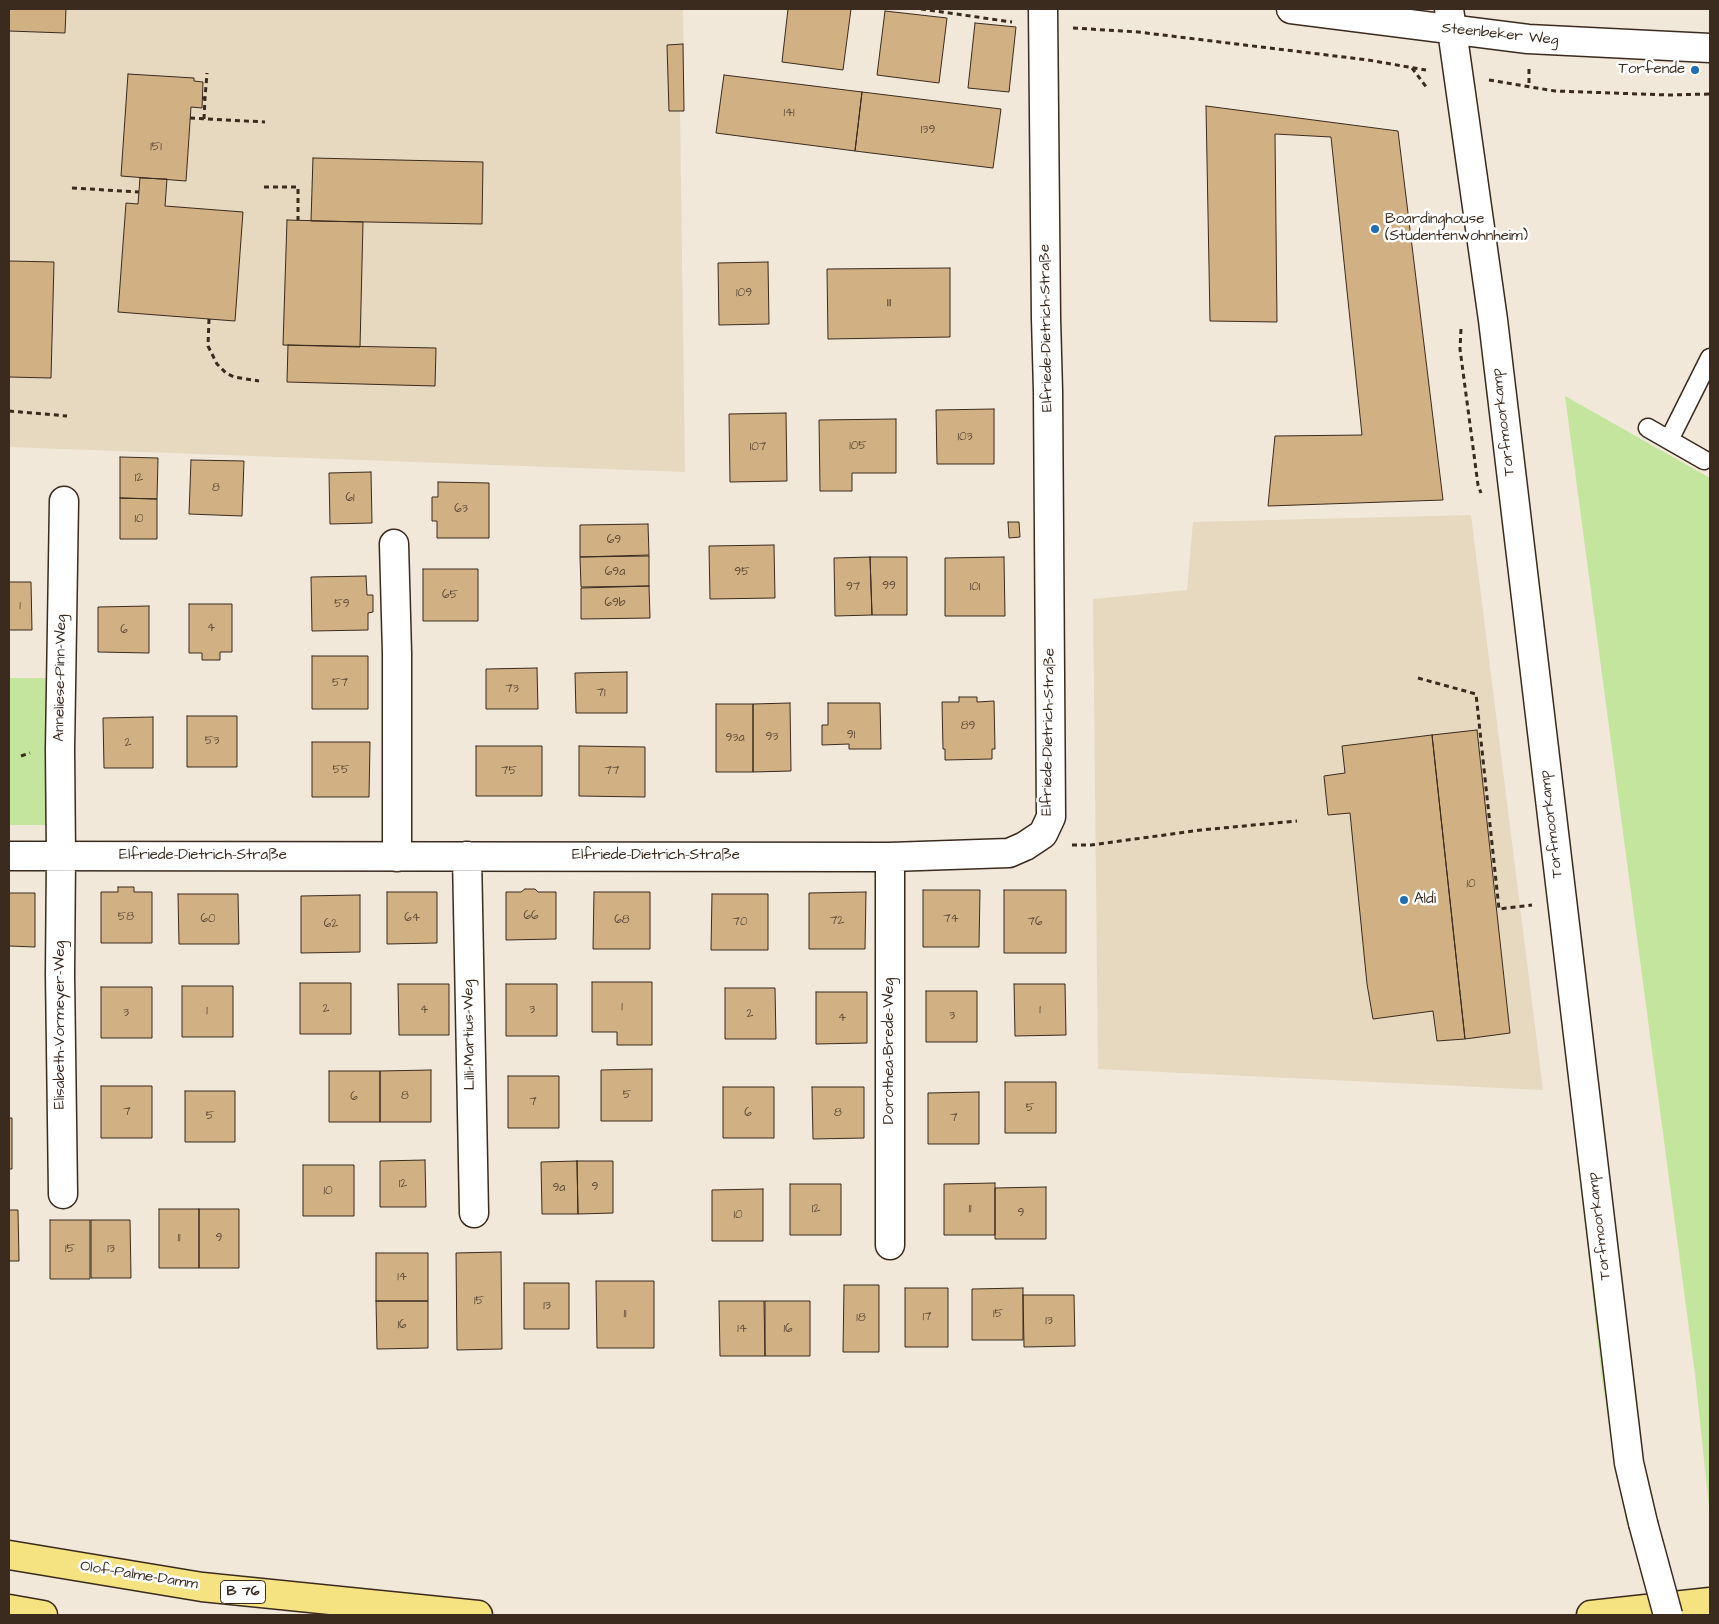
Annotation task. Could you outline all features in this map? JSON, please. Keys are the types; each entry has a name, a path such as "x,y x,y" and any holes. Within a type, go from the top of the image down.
{"highway":[{"name":"Olof-Palme-Damm","path":"9,1555 202,1587 478,1615"},
{"path":"1591,1615 1710,1602"},
{"path":"9,1609 43,1615"}],"street":[{"name":"Steenbeker Weg","path":"1291,9 1451,19 1528,39 1710,48"},
{"name":"Elfriede-Dietrich-Straße","path":"9,856 890,856 1009,853 1025,846 1043,834 1051,817 1043,17"},
{"name":"Torfmoorkamp","path":"1451,19 1493,320 1628,1454 1643,1523 1668,1615"},
{"name":"Anneliese-Pinn-Weg","path":"62,856 60,749 64,501"},
{"path":"394,544 397,653 398,857"},
{"name":"Elisabeth-Vormeyer-Weg","path":"62,856 60,974 63,1194"},
{"name":"Lilli-Martius-Weg","path":"467,856 474,1213"},
{"name":"Dorothea-Brede-Weg","path":"890,856 890,1245"}],"lane":[{"path":"1669,440 1710,358"},
{"path":"1648,428 1704,460"}],"path":[{"path":"921,9 1043,17 1138,32 1368,60 1555,91 1669,95 1710,94"},
{"path":"204,118 207,73"},
{"path":"190,118 265,122"},
{"path":"264,187 298,187 298,220"},
{"path":"72,188 138,192"},
{"path":"209,319 208,346 217,364 226,373 234,377 259,381"},
{"path":"9,411 67,416"},
{"path":"1418,678 1476,694 1499,909 1540,904"},
{"path":"1043,834 1058,844 1082,846 1201,830 1297,820"}],"shaded area":[{"path":"9,9 683,9 684,111 680,111 685,472 9,447"},
{"path":"1471,515 1543,1090 1098,1069 1093,599 1187,590 1193,522"}],"green space":[{"path":"1565,396 1710,478 1710,1517 1695,1374"},
{"path":"9,678 50,678 49,825 9,825"},
{"path":"1556,953 1632,1524 1627,1525 1614,1460 1601,1372"}],"building":[{"path":"9,9 66,9 65,33 9,31"},
{"path":"788,9 851,9 843,70 782,62"},
{"path":"885,11 947,18 939,83 877,75"},
{"path":"975,23 1016,27 1009,92 968,88"},
{"path":"683,44 684,111 669,111 667,45"},
{"path":"128,74 194,78 194,81 203,82 202,108 191,107 186,181 121,176"},
{"path":"724,75 862,92 855,151 716,133"},
{"path":"862,92 1001,109 993,168 855,151"},
{"name":"Boardinghouse (Studentenwohnheim)","path":"1206,106 1398,131 1443,500 1268,506 1275,436 1362,435 1331,137 1275,134 1277,322 1210,321"},
{"path":"313,158 483,162 482,224 311,221"},
{"path":"140,178 167,179 165,206 243,212 235,321 118,312 126,203 138,204"},
{"path":"287,220 363,222 360,347 283,345"},
{"path":"9,261 54,262 51,378 9,377"},
{"path":"768,262 769,324 719,325 718,263"},
{"path":"950,268 950,337 828,339 827,269"},
{"path":"288,345 436,348 435,386 287,382"},
{"path":"994,409 994,464 937,464 936,410"},
{"path":"786,413 787,481 730,482 729,414"},
{"path":"896,419 896,473 852,473 852,491 820,491 819,420"},
{"path":"120,457 158,458 157,499 120,498"},
{"path":"191,460 244,461 242,516 189,514"},
{"path":"371,472 372,523 330,524 329,473"},
{"path":"438,482 489,483 489,538 437,538 437,521 432,521 432,497 438,497"},
{"path":"120,498 157,499 157,539 120,539"},
{"path":"1008,522 1019,522 1020,537 1009,538"},
{"path":"648,524 649,555 580,557 580,525"},
{"path":"774,545 775,598 710,599 709,546"},
{"path":"649,556 649,586 581,587 580,557"},
{"path":"870,557 907,557 907,615 872,615"},
{"path":"870,557 872,615 835,616 834,558"},
{"path":"1004,557 1005,616 945,616 945,558"},
{"path":"423,569 478,569 478,621 423,621"},
{"path":"366,576 367,595 373,595 373,612 368,613 368,630 312,631 311,577"},
{"path":"9,582 31,582 32,630 9,630"},
{"path":"649,586 650,618 581,619 581,588"},
{"path":"189,604 232,604 232,652 220,652 220,660 202,660 202,653 189,653"},
{"path":"149,606 149,653 98,652 98,607"},
{"path":"312,656 368,656 368,709 312,709"},
{"path":"537,668 538,709 486,709 486,669"},
{"path":"627,672 627,713 576,713 575,673"},
{"path":"959,697 977,697 977,702 994,701 995,749 992,749 992,759 945,760 942,702 959,702"},
{"path":"790,703 791,771 753,772 753,704"},
{"path":"828,703 880,703 881,749 849,749 849,744 822,745 822,725 828,725"},
{"path":"716,704 753,704 753,772 716,772"},
{"path":"187,716 237,716 237,767 187,767"},
{"path":"153,717 153,768 104,768 103,718"},
{"path":"1477,730 1510,1033 1465,1039 1432,735"},
{"name":"Aldi","path":"1432,735 1465,1039 1437,1041 1433,1011 1373,1019 1367,984 1350,813 1328,815 1324,776 1345,773 1342,746"},
{"path":"312,742 370,742 369,797 312,797"},
{"path":"476,746 542,746 542,796 476,796"},
{"path":"579,746 645,747 645,797 579,796"},
{"path":"118,887 134,887 134,892 152,892 152,943 101,943 101,892 118,892"},
{"path":"525,889 535,889 538,892 556,892 556,939 506,940 506,892 521,892"},
{"path":"923,890 980,890 979,947 923,947"},
{"path":"1004,890 1066,890 1066,953 1004,953"},
{"path":"387,892 437,892 437,943 387,944"},
{"path":"594,892 650,892 650,949 593,949"},
{"path":"866,892 865,949 809,949 809,893"},
{"path":"9,893 35,893 35,947 9,946"},
{"path":"178,894 238,894 239,944 179,944"},
{"path":"712,894 768,894 768,950 711,950"},
{"path":"360,895 360,952 301,953 301,896"},
{"path":"592,982 652,982 652,1045 617,1045 617,1032 592,1032"},
{"path":"300,983 351,983 351,1034 300,1034"},
{"path":"398,984 449,984 449,1035 399,1035"},
{"path":"506,984 557,984 557,1036 506,1036"},
{"path":"1014,984 1065,984 1066,1035 1015,1036"},
{"path":"182,986 233,986 233,1037 182,1037"},
{"path":"101,987 152,987 152,1038 101,1038"},
{"path":"725,988 775,988 776,1039 725,1039"},
{"path":"926,991 977,991 977,1042 926,1042"},
{"path":"816,992 867,992 867,1043 816,1044"},
{"path":"652,1069 652,1121 601,1121 601,1070"},
{"path":"431,1070 431,1122 380,1122 380,1071"},
{"path":"329,1071 380,1071 380,1122 329,1122"},
{"path":"508,1076 559,1076 559,1128 508,1128"},
{"path":"1005,1082 1056,1082 1056,1133 1005,1133"},
{"path":"101,1086 152,1086 152,1138 101,1138"},
{"path":"723,1087 774,1087 774,1138 723,1138"},
{"path":"812,1087 864,1087 864,1138 813,1139"},
{"path":"185,1091 235,1091 235,1142 185,1142"},
{"path":"979,1092 979,1144 928,1144 928,1093"},
{"path":"9,1118 12,1118 12,1169 9,1169"},
{"path":"425,1160 426,1207 380,1207 380,1161"},
{"path":"577,1161 613,1161 613,1213 578,1214"},
{"path":"577,1161 578,1214 542,1214 541,1162"},
{"path":"303,1165 354,1165 354,1216 303,1216"},
{"path":"995,1183 995,1235 944,1235 944,1184"},
{"path":"790,1184 841,1184 841,1235 790,1235"},
{"path":"1046,1187 1046,1239 995,1239 995,1188"},
{"path":"763,1189 763,1241 712,1241 712,1190"},
{"path":"159,1209 199,1209 199,1268 159,1268"},
{"path":"199,1209 239,1209 239,1268 199,1268"},
{"path":"9,1210 18,1210 19,1261 9,1261"},
{"path":"50,1220 90,1220 90,1279 50,1279"},
{"path":"91,1220 130,1220 131,1278 91,1278"},
{"path":"501,1252 502,1349 457,1350 456,1253"},
{"path":"376,1253 428,1253 428,1301 376,1301"},
{"path":"596,1281 654,1281 654,1348 597,1348"},
{"path":"524,1283 569,1283 569,1329 524,1329"},
{"path":"844,1285 879,1285 879,1352 843,1352"},
{"path":"905,1288 948,1288 948,1347 905,1347"},
{"path":"1023,1288 1023,1340 972,1340 972,1289"},
{"path":"1023,1295 1074,1295 1075,1346 1024,1347"},
{"path":"376,1301 428,1301 428,1348 377,1349"},
{"path":"719,1301 764,1301 765,1356 720,1356"},
{"path":"765,1301 810,1301 810,1356 765,1356"}],"place":[{"name":"Torfende","path":"1695,70"},
{"name":"Boardinghouse (Studentenwohnheim)","path":"1375,229"},
{"name":"Aldi","path":"1404,900"}]}
